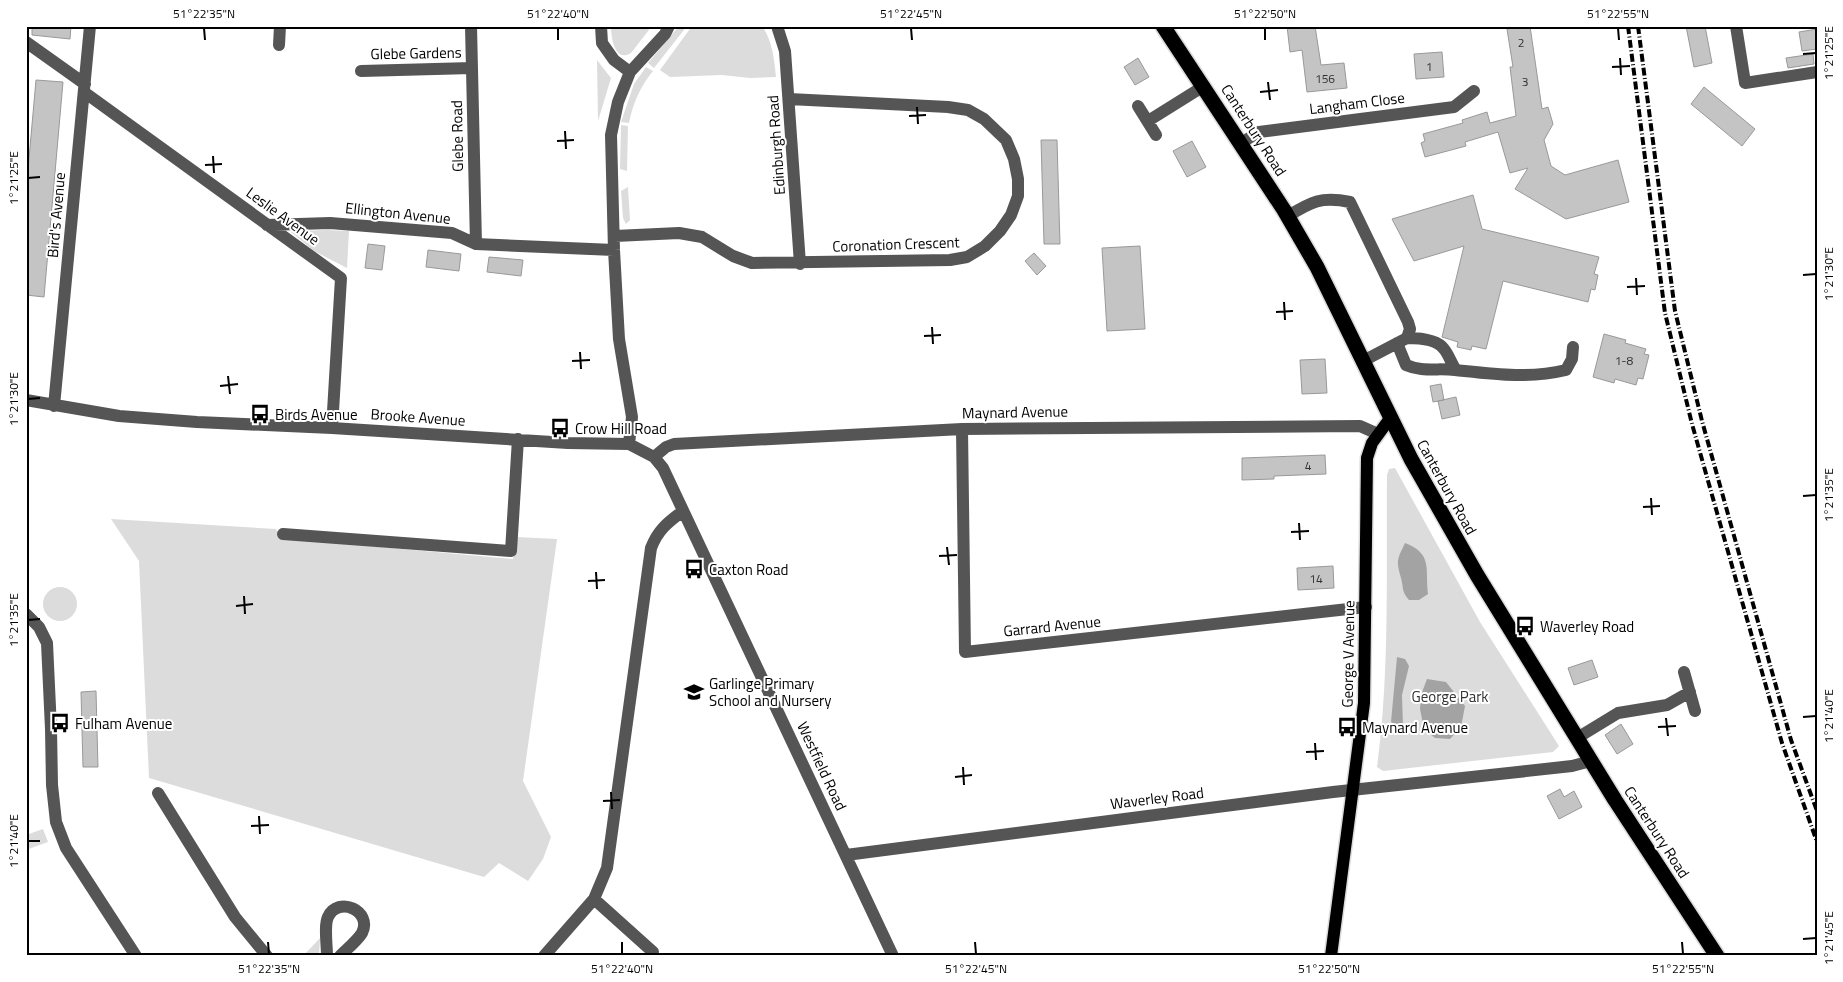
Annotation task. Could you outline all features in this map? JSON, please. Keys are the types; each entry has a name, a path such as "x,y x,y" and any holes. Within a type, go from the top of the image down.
{"highway":[{"name":"Canterbury Road","path":"1163,26 1288,216 1317,267 1411,459 1466,557 1591,761 1717,956"}],"main road":[{"name":"George V Avenue","path":"1331,956 1364,703 1367,458 1372,443 1391,417"}],"street":[{"name":"Bird's Avenue","path":"54,406 90,26"},
{"path":"279,45 280,26"},
{"name":"Glebe Road","path":"471,26 476,244"},
{"path":"602,26 602,43 614,60 630,72"},
{"path":"654,457 629,444 632,417 619,339 614,250 611,135 618,102 630,72 665,34 669,26"},
{"name":"Edinburgh Road","path":"776,26 785,52 800,264"},
{"path":"1736,26 1745,83 1817,72"},
{"name":"Leslie Avenue","path":"26,42 84,88 341,278 332,428"},
{"name":"Glebe Gardens","path":"361,71 472,68"},
{"path":"1148,121 1204,86"},
{"name":"Langham Close","path":"1241,143 1259,132 1454,107 1474,91"},
{"name":"Coronation Crescent","path":"614,236 679,233 702,237 734,256 752,263 800,264 950,260 967,257 985,246 1000,231 1011,215 1018,196 1018,179 1014,159 1006,140 984,120 968,110 948,106 789,99"},
{"path":"1138,106 1156,135"},
{"path":"1288,216 1312,202 1335,199 1350,202 1410,325 1410,333 1402,340 1363,361"},
{"name":"Ellington Avenue","path":"267,225 330,222 452,233 476,244 614,250"},
{"path":"1402,340 1418,338 1438,344 1444,349 1456,370"},
{"path":"1402,340 1406,365 1414,369 1456,370 1506,376 1553,374 1566,370 1572,359 1573,347"},
{"name":"Brooke Avenue","path":"26,400 119,416 197,422 332,428 518,440 629,444"},
{"name":"Maynard Avenue","path":"654,457 666,447 674,444 962,428 1360,426 1378,434"},
{"name":"Garrard Avenue","path":"962,428 965,652 1366,607"},
{"path":"282,534 511,551 518,440"},
{"name":"Westfield Road","path":"654,457 663,468 893,956"},
{"path":"544,956 594,899 607,868 651,548 656,535 664,526 683,512"},
{"path":"26,614 39,627 47,643 52,785 56,822 66,848 136,956"},
{"path":"1684,672 1695,711"},
{"path":"1577,738 1618,713 1667,705 1690,692"},
{"name":"Waverley Road","path":"846,855 1353,790 1563,767 1591,761"},
{"path":"158,793 235,917 267,956"},
{"path":"594,899 653,952"},
{"path":"327,956 328,917 335,909 347,906 361,914 364,926 360,936 340,956"}],"green space":[{"path":"611,26 652,26 631,53 621,55 615,48"},
{"path":"679,26 687,26 654,68 648,63"},
{"path":"692,26 762,26 771,44 776,77 750,78 722,75 670,77 660,70"},
{"path":"597,60 611,78 598,121"},
{"path":"646,67 653,71 638,95 629,123 621,122 634,84"},
{"path":"621,125 628,126 627,171 620,169"},
{"path":"628,187 630,220 626,224 623,218 621,191"},
{"path":"349,231 347,268 314,251 291,232"},
{"name":"George Park","path":"1395,468 1480,622 1559,746 1553,752 1383,771 1377,767 1386,658 1387,475 1389,469"},
{"path":"111,519 276,529 280,538 513,559 516,537 557,539 523,781 551,837 543,859 528,881 499,863 484,877 149,778 139,561"},
{"path":"60,587 72,592 77,604 72,616 60,621 48,616 43,604 48,592"},
{"path":"43,829 48,842 26,850 26,835"},
{"path":"320,938 319,956 303,956"}],"shaded area":[{"path":"1405,543 1420,552 1426,563 1428,594 1419,600 1409,600 1403,589 1398,563"},
{"path":"1397,657 1405,659 1409,666 1402,695 1403,727 1391,722"},
{"path":"1427,679 1446,682 1465,706 1461,727 1450,739 1435,738 1424,729 1420,709 1421,695"}],"building":[{"path":"32,26 71,26 70,39 32,35"},
{"path":"1287,26 1315,26 1321,65 1344,63 1347,88 1307,92 1302,50 1290,52"},
{"path":"1530,26 1542,109 1548,107 1553,124 1544,140 1551,166 1565,175 1618,160 1629,202 1566,219 1515,189 1528,168 1510,173 1498,132 1465,142 1466,146 1425,157 1421,143 1425,141 1423,134 1463,123 1462,120 1487,112 1490,123 1516,116 1510,67 1513,67 1507,29"},
{"path":"1686,26 1705,26 1712,63 1694,67"},
{"path":"1817,29 1817,49 1802,51 1799,32"},
{"path":"1442,52 1444,77 1416,79 1414,54"},
{"path":"1813,54 1814,64 1788,68 1786,58"},
{"path":"1138,58 1149,77 1135,85 1124,67"},
{"path":"36,80 63,82 44,297 26,295 26,192"},
{"path":"1704,87 1755,129 1742,146 1691,104"},
{"path":"1041,140 1057,140 1060,244 1044,244"},
{"path":"1192,141 1206,167 1187,177 1173,151"},
{"path":"1473,195 1482,229 1599,257 1594,274 1598,275 1595,290 1591,289 1588,302 1503,281 1486,349 1472,346 1471,350 1457,347 1458,342 1442,337 1464,246 1414,261 1392,219"},
{"path":"368,244 385,246 382,270 365,268"},
{"path":"1140,246 1145,329 1107,331 1102,248"},
{"path":"428,250 461,254 459,271 426,267"},
{"path":"1034,253 1046,266 1037,275 1025,261"},
{"path":"489,257 523,260 521,276 487,272"},
{"path":"1604,334 1626,340 1625,343 1646,349 1644,354 1649,355 1643,379 1638,378 1636,385 1615,379 1614,383 1593,377"},
{"path":"1325,359 1327,393 1302,394 1300,360"},
{"path":"1441,384 1444,400 1433,402 1430,386"},
{"path":"1456,397 1460,415 1442,419 1438,401"},
{"path":"1325,455 1326,474 1274,476 1274,479 1242,480 1242,458"},
{"path":"1333,566 1334,588 1298,590 1297,568"},
{"path":"1592,660 1598,677 1574,685 1568,668"},
{"path":"96,691 98,767 83,767 81,692"},
{"path":"1621,724 1633,744 1617,754 1605,735"},
{"path":"1560,789 1564,797 1574,791 1582,807 1559,819 1547,796"}],"railway":[{"path":"1628,26 1665,313 1692,424 1782,743 1817,842"},
{"path":"1638,26 1675,311 1702,421 1791,740 1817,811"}],"place":[{"name":"Birds Avenue","path":"260,414"},
{"name":"Crow Hill Road","path":"560,428"},
{"name":"Caxton Road","path":"694,569"},
{"name":"Waverley Road","path":"1525,626"},
{"name":"Garlinge Primary School and Nursery","path":"694,692"},
{"name":"Fulham Avenue","path":"60,723"},
{"name":"Maynard Avenue","path":"1347,727"}]}
